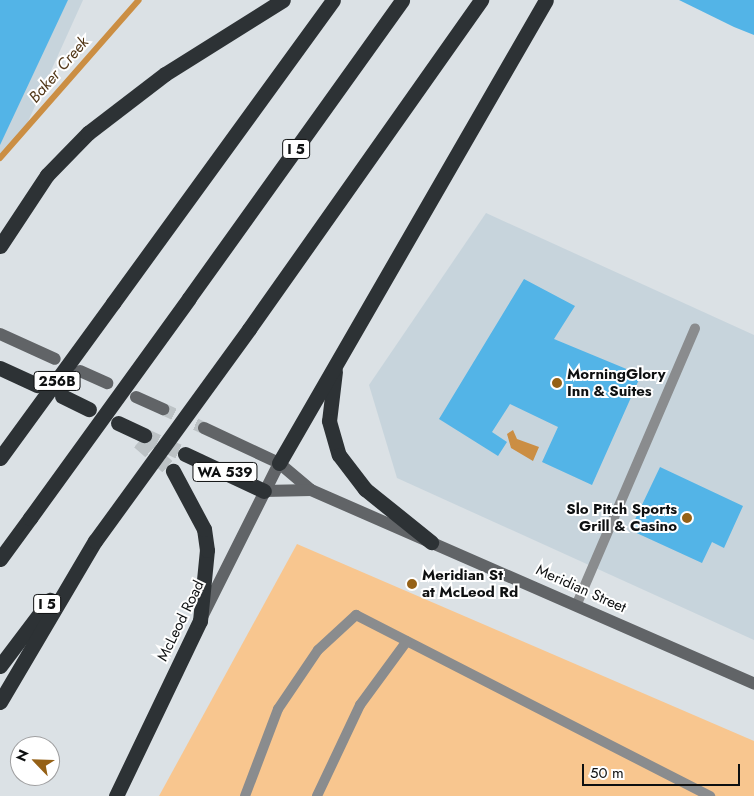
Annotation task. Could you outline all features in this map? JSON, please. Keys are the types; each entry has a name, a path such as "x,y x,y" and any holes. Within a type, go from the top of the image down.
{"highway":[{"path":"0,246 4,232 47,175 105,118 283,0"},
{"name":"256B","path":"0,458 333,0"},
{"name":"I 5","path":"0,559 402,0"},
{"name":"I 5","path":"0,666 95,541 249,329 481,0"},
{"path":"279,463 546,0"},
{"path":"338,359 329,421 339,455 365,489 430,542"},
{"path":"0,368 37,385"},
{"path":"62,396 89,409"},
{"path":"118,422 142,438"},
{"name":"Meridian Street","path":"186,454 264,491"},
{"path":"173,472 204,529 207,550 200,621"},
{"path":"0,702 95,541"},
{"name":"McLeod Road","path":"116,796 200,621"}],"main road":[{"path":"0,334 55,359"},
{"path":"80,371 107,383"},
{"path":"136,397 163,409"},
{"name":"Meridian Street","path":"204,428 279,463 311,490 754,684"},
{"name":"McLeod Road","path":"200,621 279,463"},
{"name":"Meridian Street","path":"264,491 311,490"}],"lane":[{"path":"576,606 695,328"},
{"path":"245,796 278,709 318,650 349,618 356,615 710,796"},
{"path":"317,796 360,704 407,641"}],"shaded area":[{"path":"0,0 83,0 21,137 0,161"},
{"path":"486,213 754,335 754,640 397,478 369,385"},
{"path":"513,430 517,439 539,447 533,461 511,448 507,434"},
{"path":"297,544 754,741 754,796 159,796"}],"building":[{"path":"0,0 68,0 0,145"},
{"path":"679,0 754,0 754,35 734,27"},
{"name":"MorningGlory Inn & Suites","path":"524,279 575,306 554,339 641,375 592,485 542,462 558,427 510,404 492,432 507,442 498,456 439,419"},
{"name":"Slo Pitch Sports Grill & Casino","path":"660,467 743,506 724,548 712,542 702,563 630,530"}],"waterway":[{"name":"Baker Creek","path":"0,158 139,0"}],"tunnel":[{"path":"163,409 204,428"},
{"path":"144,435 185,454"},
{"path":"139,441 173,471"}],"place":[{"name":"MorningGlory Inn & Suites","path":"557,383"},
{"name":"Slo Pitch Sports Grill & Casino","path":"687,518"},
{"name":"Meridian St at McLeod Rd","path":"412,584"}]}
